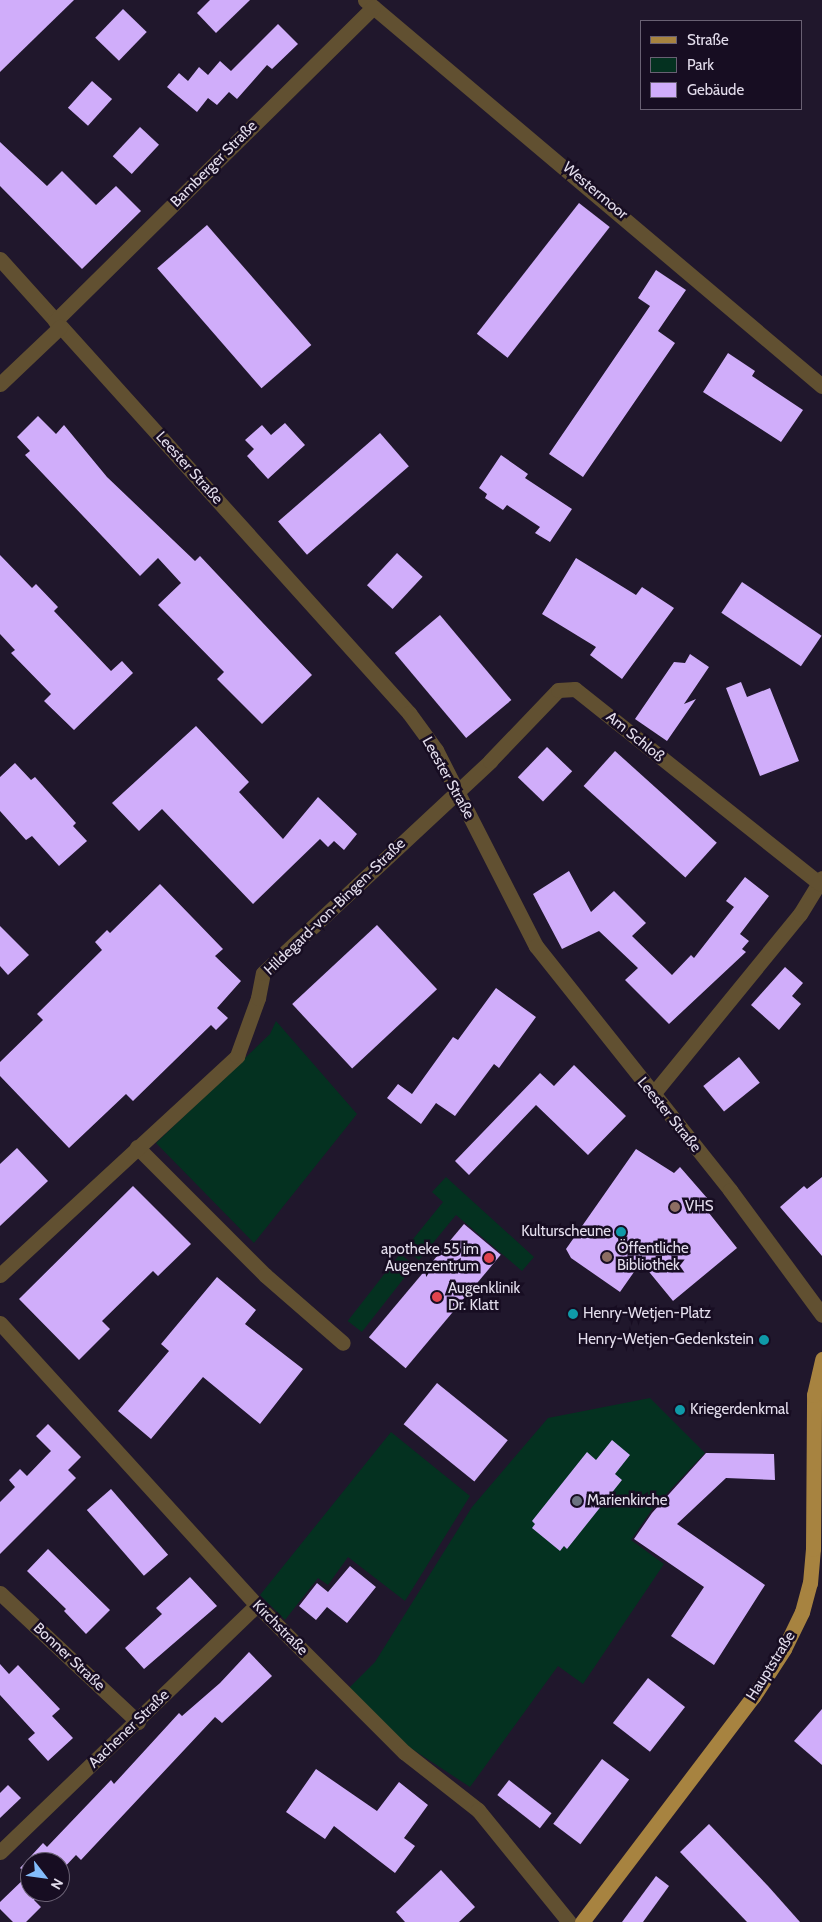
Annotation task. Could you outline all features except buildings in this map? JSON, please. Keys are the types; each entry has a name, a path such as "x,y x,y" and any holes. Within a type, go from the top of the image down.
{"main road":[{"name":"Hauptstraße","path":"582,1922 753,1696 784,1649 802,1612 810,1583 813,1549 814,1395 822,1359"}],"street":[{"name":"Bamberger Straße","path":"0,384 369,3"},
{"name":"Westermoor","path":"369,3 822,386"},
{"name":"Leester Straße","path":"0,259 408,713 436,750 536,946 765,1237 822,1315"},
{"name":"Am Schloß","path":"457,789 490,761 558,690 576,689 821,880 800,914 653,1094"},
{"name":"Hildegard-von-Bingen-Straße","path":"0,1275 241,1051 264,974 457,789"},
{"path":"137,1147 265,1275 343,1343"},
{"name":"Kirchstraße","path":"0,1323 257,1605 404,1752 478,1810 569,1922"},
{"name":"Bonner Straße","path":"0,1592 138,1722"},
{"name":"Aachener Straße","path":"0,1852 138,1722 257,1605"}],"green space":[{"path":"276,1021 357,1114 254,1243 156,1143 270,1034"},
{"path":"446,1177 534,1257 522,1271 456,1215 419,1260 405,1249 443,1202 432,1192"},
{"path":"400,1254 414,1265 362,1332 348,1321"},
{"path":"650,1398 705,1453 653,1508 631,1540 664,1564 583,1684 558,1666 470,1787 409,1747 348,1689 375,1662 472,1507 548,1418"},
{"path":"391,1432 470,1496 405,1601 348,1557 328,1585 318,1578 285,1620 260,1595"}],"place":[{"name":"VHS","path":"675,1207"},
{"name":"Kulturscheune","path":"621,1232"},
{"name":"Öffentliche Bibliothek","path":"607,1257"},
{"name":"apotheke 55 im Augenzentrum","path":"489,1258"},
{"name":"Augenklinik Dr. Klatt","path":"437,1297"},
{"name":"Henry-Wetjen-Platz","path":"573,1314"},
{"name":"Henry-Wetjen-Gedenkstein","path":"764,1340"},
{"name":"Kriegerdenkmal","path":"680,1410"},
{"name":"Marienkirche","path":"577,1501"}]}
